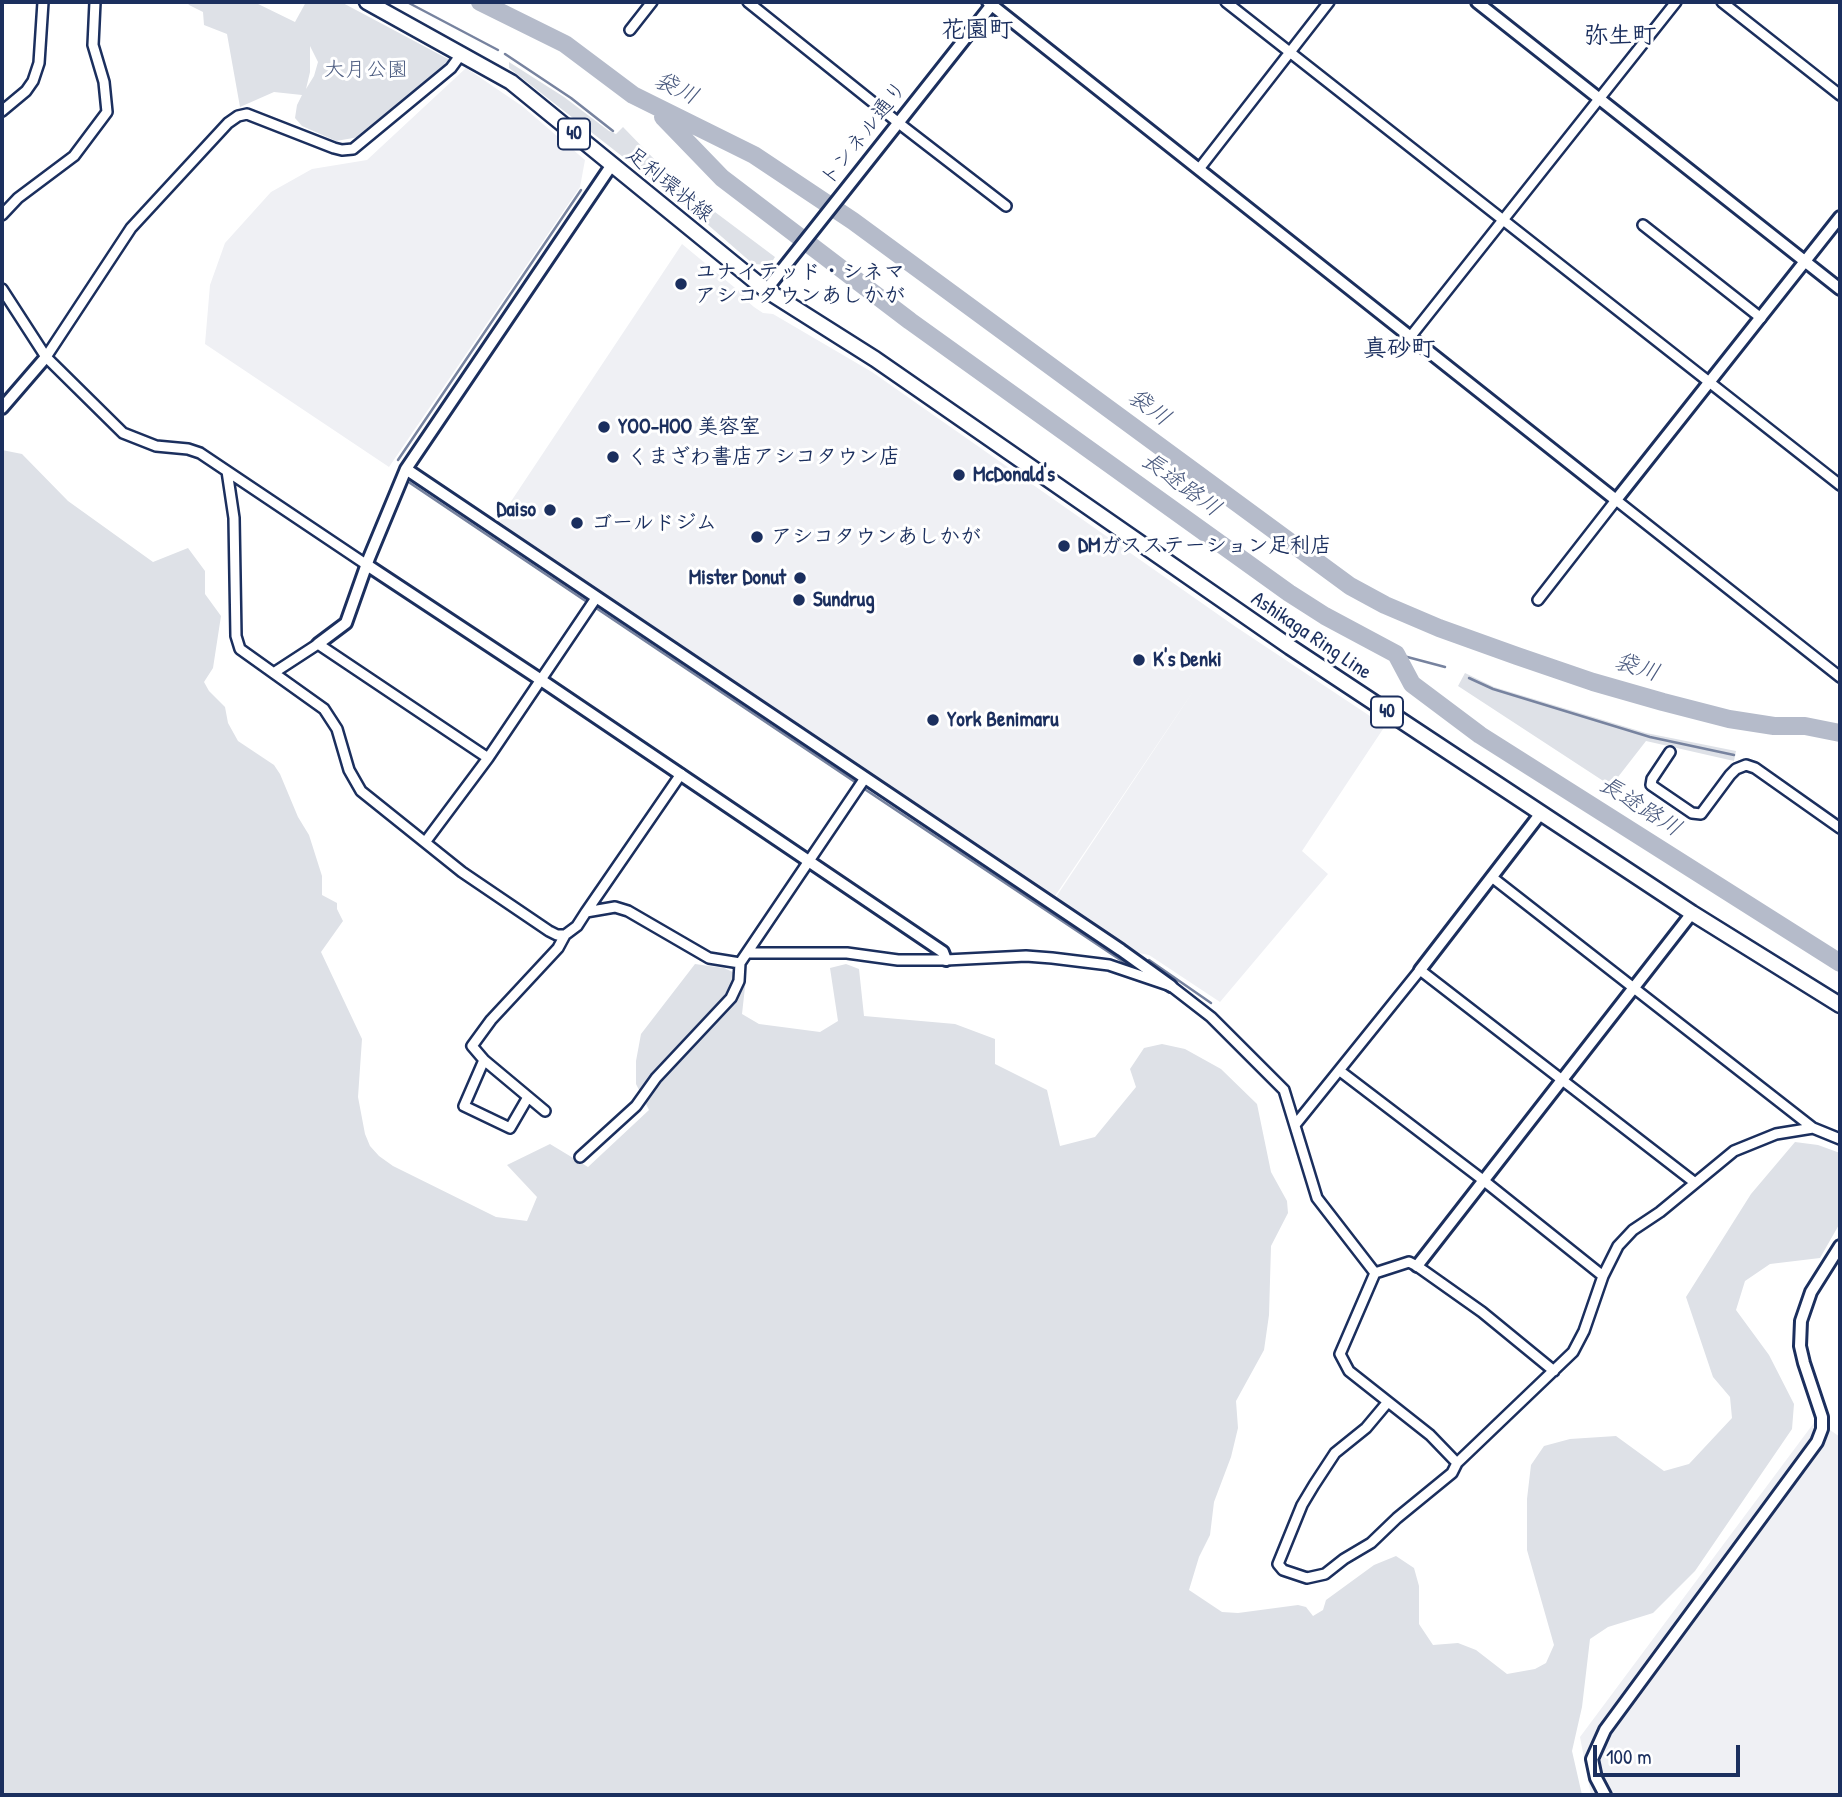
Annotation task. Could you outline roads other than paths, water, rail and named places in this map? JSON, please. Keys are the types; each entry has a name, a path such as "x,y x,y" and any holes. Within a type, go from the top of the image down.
{"main road":[{"name":"足利環状線","path":"367,2 511,82 766,290 875,359 1290,647 1541,813"},
{"name":"40","path":"1541,813 1692,913 1840,1005"}],"street":[{"path":"2,110 26,91 33,81 38,63 43,2"},
{"path":"2,215 18,198 74,156 107,112 104,82 93,45 95,2"},
{"path":"629,30 652,2"},
{"path":"748,2 1006,206"},
{"path":"1226,2 1840,485"},
{"path":"1199,169 1329,2"},
{"path":"1477,2 1840,289"},
{"path":"1411,335 1676,2"},
{"path":"1722,2 1840,95"},
{"path":"991,3 1840,677"},
{"name":"トンネル通り","path":"766,290 991,3"},
{"path":"2,408 46,357 131,228 228,123 247,114 334,148 354,149 451,68 462,53"},
{"path":"275,672 346,623 406,469 611,166"},
{"path":"1538,600 1840,217"},
{"path":"1643,225 1761,317"},
{"path":"2,289 46,357 122,433 156,446 200,453 943,952 946,960"},
{"path":"406,469 1121,950 1211,1017 1284,1090 1317,1198 1375,1273"},
{"path":"227,471 235,530 237,639 240,649 317,702 331,718 340,735 349,771 358,788 462,872 550,932 565,934 577,926 681,775"},
{"path":"426,841 488,758 596,598"},
{"path":"318,644 488,758"},
{"path":"1670,752 1652,779 1651,785 1692,813 1700,814 1730,775 1746,765 1755,768 1840,828"},
{"path":"580,1157 636,1106 656,1078 731,998 740,981 740,963 865,778"},
{"path":"1295,1125 1493,878 1541,813"},
{"path":"1493,878 1813,1128 1840,1139"},
{"path":"586,912 615,907 628,911 709,958 740,963"},
{"path":"1417,1266 1692,913"},
{"path":"545,1111 473,1048 474,1042 491,1020 558,948 565,934"},
{"path":"748,953 847,953 898,960 1026,956 1052,958 1109,965 1171,986"},
{"path":"1420,970 1693,1182"},
{"path":"484,1060 464,1106 510,1128 528,1097"},
{"path":"1339,1070 1483,1180 1602,1276"},
{"path":"1387,1403 1366,1428 1335,1453 1324,1469 1302,1505 1279,1567 1307,1578 1325,1574 1371,1543 1452,1473 1457,1463 1573,1352 1602,1276 1618,1246 1633,1230 1660,1212 1734,1150 1776,1134 1813,1128"},
{"path":"1605,1795 1596,1778 1592,1759 1605,1730 1817,1442 1822,1429 1822,1417 1802,1354 1801,1321 1811,1292 1840,1246"},
{"path":"1457,1463 1430,1435 1349,1371 1340,1354 1375,1273 1409,1262 1417,1266 1482,1312 1554,1371"}],"waterway":[{"path":"407,2 498,50"},
{"name":"袋川","path":"480,2 565,44 633,95 754,155 853,221 1350,586 1385,605 1517,656 1663,702 1729,719 1774,726 1805,726 1840,733"},
{"path":"505,54 571,98 613,131"},
{"name":"長途路川","path":"663,117 722,178 910,321 1289,593 1325,616 1396,654 1412,684 1480,735 1840,963"},
{"path":"398,460 581,190"},
{"path":"410,483 858,784"},
{"path":"1396,654 1445,667"},
{"path":"1469,678 1493,689 1650,737 1734,755"},
{"path":"863,788 1128,965"},
{"path":"1149,960 1211,1003"}],"place":[{"name":"ユナイテッド・シネマ アシコタウンあしかが","path":"681,284"},
{"name":"YOO-HOO 美容室","path":"604,427"},
{"name":"くまざわ書店アシコタウン店","path":"613,457"},
{"name":"McDonald's","path":"959,475"},
{"name":"Daiso","path":"550,510"},
{"name":"ゴールドジム","path":"577,523"},
{"name":"アシコタウンあしかが","path":"757,537"},
{"name":"DMガスステーション足利店","path":"1064,546"},
{"name":"Mister Donut","path":"800,578"},
{"name":"Sundrug","path":"799,600"},
{"name":"K's Denki","path":"1139,660"},
{"name":"York Benimaru","path":"933,720"}],"district":[{"name":"花園町","path":"977,31"},
{"name":"弥生町","path":"1620,37"},
{"name":"真砂町","path":"1399,350"}],"park label":[{"name":"大月公園","path":"366,70"}]}
